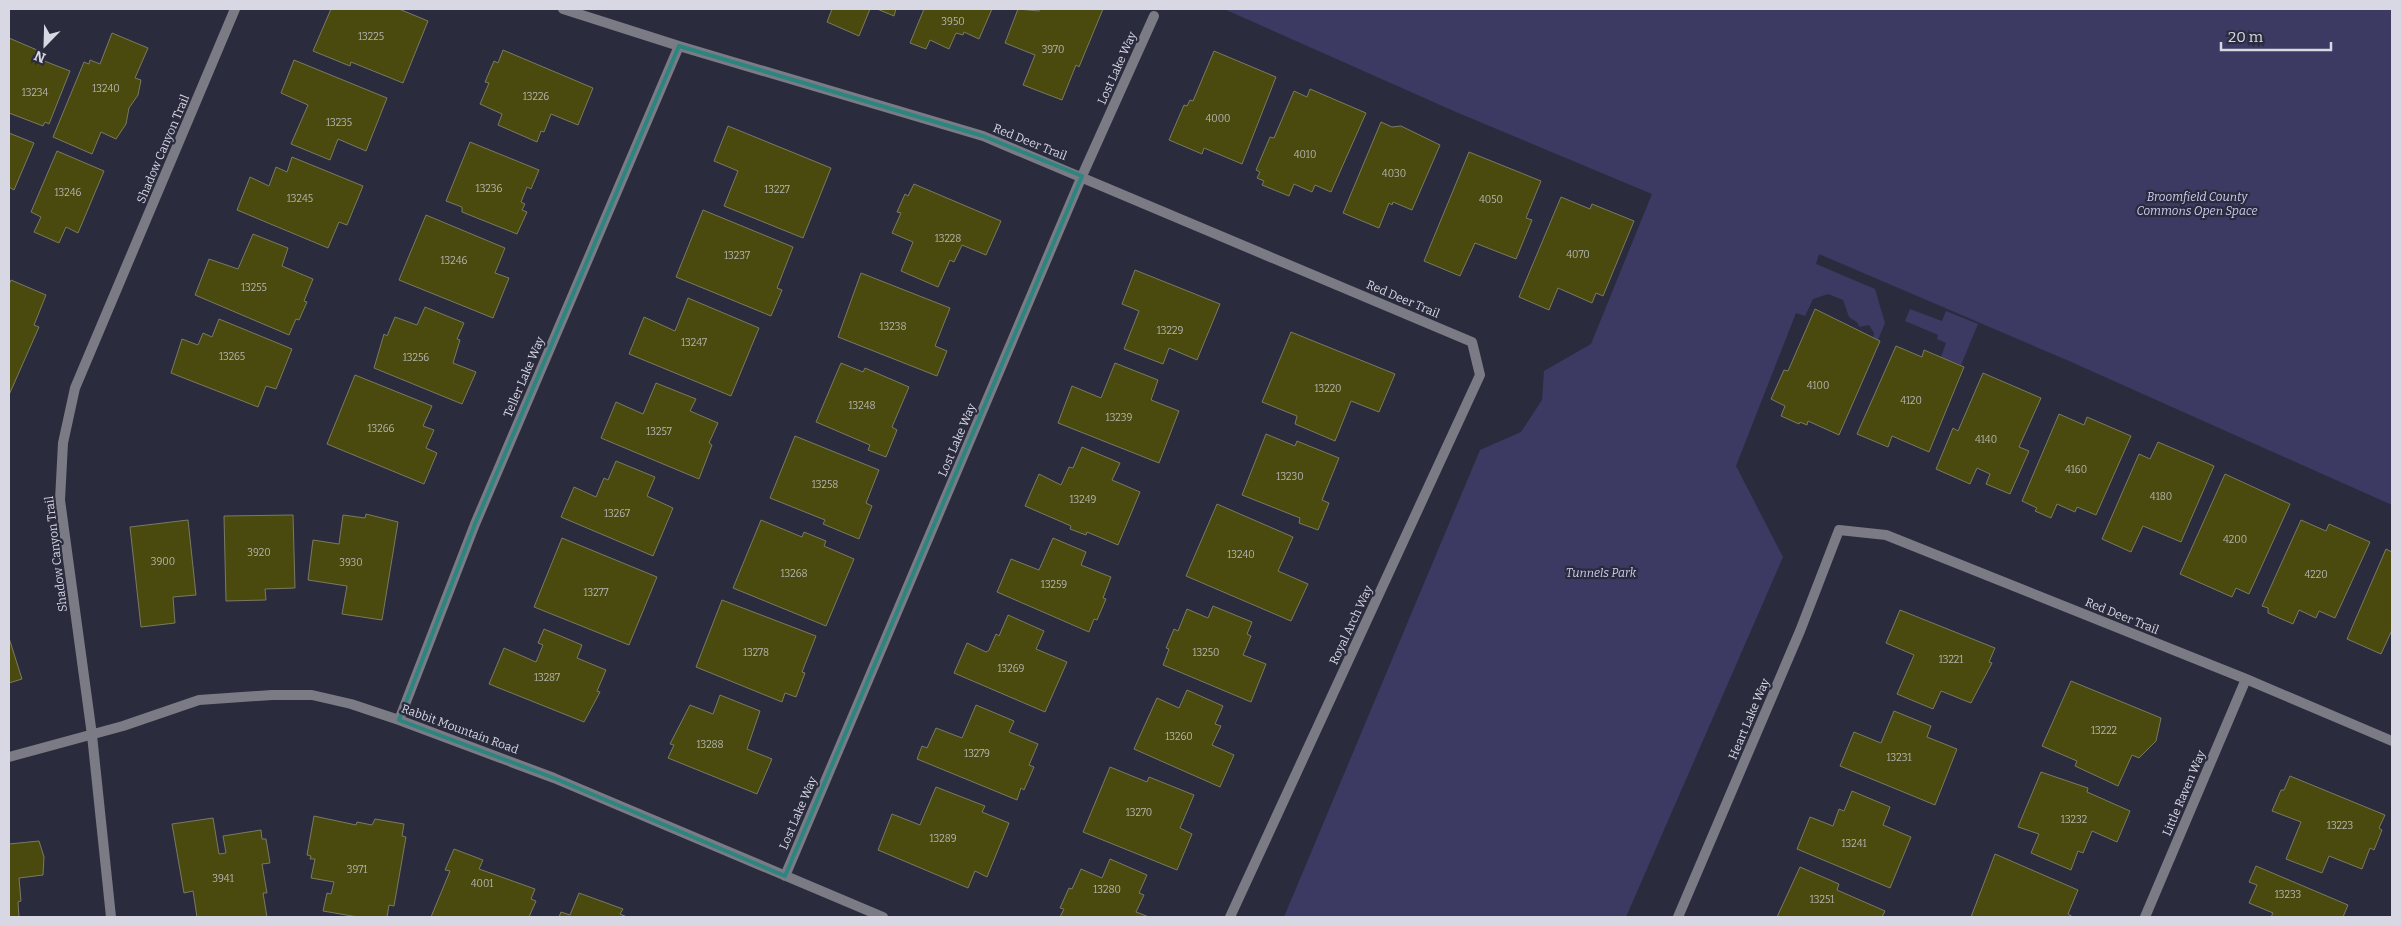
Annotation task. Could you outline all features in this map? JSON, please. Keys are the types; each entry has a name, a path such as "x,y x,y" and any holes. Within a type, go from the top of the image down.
{"street":[{"name":"Shadow Canyon Trail","path":"111,917 92,735 60,500 63,443 75,388 236,9"},
{"name":"Red Deer Trail","path":"562,9 679,46 983,136 1082,176 1472,342"},
{"name":"Lost Lake Way","path":"785,876 1082,176 1154,16"},
{"name":"Teller Lake Way","path":"399,720 475,524 679,46"},
{"name":"Royal Arch Way","path":"1230,917 1480,375 1472,342"},
{"name":"Red Deer Trail","path":"1839,530 1886,535 2246,679 2392,741"},
{"name":"Heart Lake Way","path":"1678,917 1800,631 1839,530"},
{"name":"Little Raven Way","path":"2145,917 2246,679"},
{"name":"Rabbit Mountain Road","path":"9,757 92,735 199,700 272,695 312,696 351,704 399,720 554,778 883,917"}],"highlighted area":[{"path":"679,46 983,136 1082,176 785,876 554,778 399,720 475,524"}],"green space":[{"path":"1224,9 2392,9 2392,505 2069,361 1819,254 1816,264 1875,289 1885,323 1878,340 1873,338 1874,333 1869,325 1859,327 1858,323 1849,317 1843,300 1828,294 1813,299 1805,316 1796,313 1736,466 1783,557 1626,917 1284,917 1480,450 1521,432 1542,400 1544,371 1591,344 1652,194 1456,112"},
{"path":"1910,309 1942,321 1946,311 1978,324 1961,365 1941,357 1946,343 1937,339 1938,335 1905,321"}],"building":[{"path":"331,9 399,9 428,21 403,83 351,62 350,66 313,51"},
{"path":"832,9 870,9 859,36 827,22"},
{"path":"877,9 896,9 894,16"},
{"path":"924,9 992,9 979,39 964,32 963,35 956,33 949,49 930,40 926,49 910,43"},
{"path":"1018,9 1039,11 1040,9 1103,9 1079,67 1076,65 1062,100 1023,85 1035,55 1005,43"},
{"path":"112,33 148,48 135,78 141,80 138,95 129,108 126,124 116,139 101,132 92,154 53,137 84,62 89,64 90,60 100,64"},
{"path":"9,38 37,50 34,57 70,71 49,124 45,122 43,126 9,113"},
{"path":"503,50 593,88 578,125 551,114 544,132 541,131 537,142 498,125 502,114 480,104 489,83 485,82 494,61 498,63"},
{"path":"1214,51 1276,77 1242,164 1204,148 1202,154 1169,140 1184,105 1187,106 1190,100 1193,101"},
{"path":"294,60 387,98 366,151 338,139 330,160 291,144 308,105 281,93"},
{"path":"1310,89 1366,113 1331,192 1315,185 1312,192 1294,184 1289,196 1262,185 1264,181 1257,178 1260,172 1256,170 1270,137 1274,138 1294,91 1307,97"},
{"path":"1381,122 1392,127 1401,126 1440,145 1412,210 1393,202 1392,205 1389,203 1379,228 1343,213"},
{"path":"728,126 831,168 803,238 724,206 738,171 714,161"},
{"path":"9,133 34,143 14,190 9,187"},
{"path":"470,142 539,170 531,189 527,187 521,202 525,204 522,210 527,212 517,234 462,212 462,207 446,201"},
{"path":"57,151 104,171 78,233 66,227 59,243 34,232 41,217 31,212"},
{"path":"1469,152 1541,181 1526,218 1532,220 1516,259 1475,243 1460,276 1424,261"},
{"path":"292,157 363,186 347,225 339,222 328,248 237,210 250,177 269,186 276,167 287,172"},
{"path":"914,184 1001,221 986,255 962,245 954,262 950,260 938,287 901,271 913,242 892,233 901,213 897,212 905,194 908,196"},
{"path":"1561,197 1590,209 1592,204 1634,221 1603,296 1596,293 1592,303 1558,288 1549,310 1519,297"},
{"path":"703,210 793,247 777,288 782,290 771,316 676,277"},
{"path":"426,215 505,248 495,273 509,278 493,318 399,280"},
{"path":"253,234 288,248 282,266 313,279 304,301 307,302 299,320 296,319 289,335 195,295 209,259 238,269"},
{"path":"1135,270 1220,304 1197,360 1169,348 1163,364 1124,349 1139,311 1122,304"},
{"path":"861,273 950,308 935,346 947,351 937,376 838,337"},
{"path":"11,280 46,295 34,325 39,327 9,395 9,285"},
{"path":"688,298 759,328 731,396 629,354 644,317 675,331"},
{"path":"425,307 464,323 457,339 460,340 453,363 476,372 462,404 374,368 384,334 387,336 395,317 417,325"},
{"path":"1815,309 1880,341 1839,435 1808,421 1807,425 1800,422 1799,424 1781,416 1785,406 1771,399 1784,370 1788,371"},
{"path":"219,319 292,349 276,389 266,386 258,407 171,373 182,339 198,345 203,333 212,337"},
{"path":"1291,332 1395,374 1379,412 1351,401 1335,441 1295,424 1297,416 1262,402"},
{"path":"1896,346 1922,357 1924,350 1964,367 1929,452 1892,436 1888,447 1857,434"},
{"path":"841,363 863,372 865,368 909,387 892,427 897,430 886,457 868,450 870,445 816,422"},
{"path":"1115,363 1158,380 1151,400 1179,411 1159,463 1058,423 1072,386 1101,398"},
{"path":"1983,373 2041,398 2019,447 2029,451 2010,494 1986,484 1990,474 1977,468 1970,484 1936,469 1953,428 1958,431"},
{"path":"355,375 432,406 423,426 434,430 426,448 437,453 424,484 327,444"},
{"path":"656,383 696,399 690,411 718,423 709,443 712,445 699,479 601,438 616,402 643,414"},
{"path":"2059,414 2084,425 2087,417 2131,436 2096,515 2077,507 2075,512 2057,504 2051,518 2035,511 2037,508 2022,501"},
{"path":"1266,434 1295,446 1297,441 1339,458 1322,500 1329,503 1318,530 1299,523 1300,518 1242,495"},
{"path":"795,436 879,470 866,503 872,506 859,539 823,524 825,520 770,498"},
{"path":"2158,442 2214,466 2181,542 2143,526 2131,552 2102,539 2139,454 2150,459"},
{"path":"1082,447 1120,463 1112,480 1140,492 1118,545 1087,532 1086,535 1070,529 1071,526 1025,506 1039,474 1061,485 1069,467 1073,468"},
{"path":"616,461 655,477 647,496 673,508 653,556 561,517 574,487 596,497 604,478 608,480"},
{"path":"2225,474 2290,504 2249,594 2236,588 2232,597 2180,574"},
{"path":"1217,504 1293,537 1278,571 1308,584 1291,621 1186,576"},
{"path":"366,514 398,522 382,620 342,614 347,586 308,580 313,540 339,544 343,515 365,518"},
{"path":"293,515 295,588 265,589 266,600 226,601 224,516"},
{"path":"188,520 196,595 173,597 175,623 141,627 130,527"},
{"path":"761,520 802,537 804,532 826,541 824,546 854,559 826,626 733,588"},
{"path":"2301,520 2326,531 2329,524 2370,542 2335,618 2319,611 2316,618 2299,610 2293,624 2268,613 2268,608 2262,606"},
{"path":"562,538 657,577 629,645 534,607"},
{"path":"1053,538 1086,552 1081,565 1111,577 1103,598 1106,599 1097,620 1094,619 1089,632 997,592 1011,559 1039,570"},
{"path":"2386,549 2392,552 2392,630 2381,654 2347,639"},
{"path":"722,600 816,636 802,672 805,673 796,697 785,693 782,702 696,667"},
{"path":"1213,606 1252,622 1247,634 1251,636 1243,655 1266,664 1251,702 1163,665 1169,649 1166,648 1174,629 1178,631 1187,609 1208,618"},
{"path":"1900,610 1995,648 1989,662 1992,663 1971,703 1941,691 1933,709 1897,694 1914,655 1886,643"},
{"path":"1008,615 1044,631 1036,649 1067,662 1045,712 954,673 967,643 986,652 989,650 996,634 999,636"},
{"path":"544,629 582,645 577,658 606,670 597,691 600,692 584,722 489,684 504,648 536,662 543,645 538,643"},
{"path":"9,638 22,679 9,683"},
{"path":"2071,681 2161,718 2156,741 2139,758 2132,755 2118,786 2075,766 2077,761 2042,746"},
{"path":"1187,690 1223,706 1215,724 1221,726 1212,745 1234,755 1220,787 1134,749 1157,698 1179,708"},
{"path":"720,695 760,711 747,749 772,759 757,794 668,758 674,745 670,744 690,705 713,714"},
{"path":"976,705 1014,721 1009,732 1038,744 1029,765 1034,767 1024,790 1021,788 1017,800 917,759 922,746 927,748 936,728 962,738"},
{"path":"1894,711 1931,726 1927,737 1957,749 1935,805 1840,766 1854,732 1881,743"},
{"path":"1110,767 1147,782 1149,777 1194,795 1180,828 1192,834 1177,870 1083,832"},
{"path":"2041,772 2088,788 2087,792 2130,811 2117,842 2092,831 2083,853 2078,851 2071,870 2031,853 2039,834 2018,827"},
{"path":"2290,776 2385,815 2379,828 2382,830 2374,850 2370,848 2362,869 2329,856 2322,873 2286,859 2301,822 2272,811 2281,790 2284,790"},
{"path":"936,787 985,806 982,812 1009,823 987,877 975,871 968,888 878,850 892,814 920,825"},
{"path":"1852,791 1890,807 1883,825 1911,837 1890,888 1797,849 1810,817 1833,826 1839,809 1844,811"},
{"path":"314,816 356,825 357,822 372,825 375,819 404,824 402,836 406,837 394,906 389,905 387,917 358,917 323,911 327,893 331,894 334,882 311,878 315,859 310,859 311,856 307,855"},
{"path":"213,818 219,854 226,853 223,836 261,830 262,839 266,839 270,863 262,864 267,893 263,893 267,917 197,917 193,891 184,893 172,824"},
{"path":"39,841 44,857 43,875 19,878 21,901 18,902 19,917 9,917 9,844"},
{"path":"454,849 483,860 479,869 535,889 531,899 536,901 529,917 431,917 450,871 445,870"},
{"path":"1995,854 2078,890 2068,914 2073,917 1971,917"},
{"path":"1110,859 1147,875 1139,893 1144,895 1136,912 1149,917 1060,917 1064,909 1060,908 1069,888 1072,889 1081,869 1102,878"},
{"path":"2256,866 2348,905 2343,917 2271,917 2273,913 2249,903 2257,885 2249,882"},
{"path":"1800,867 1839,884 1837,890 1885,911 1882,917 1777,917"},
{"path":"579,893 623,909 620,914 627,917 559,917 561,912 570,915"}],"park label":[{"name":"Broomfield County Commons Open Space","path":"2197,204"},
{"name":"Tunnels Park","path":"1601,573"}]}
